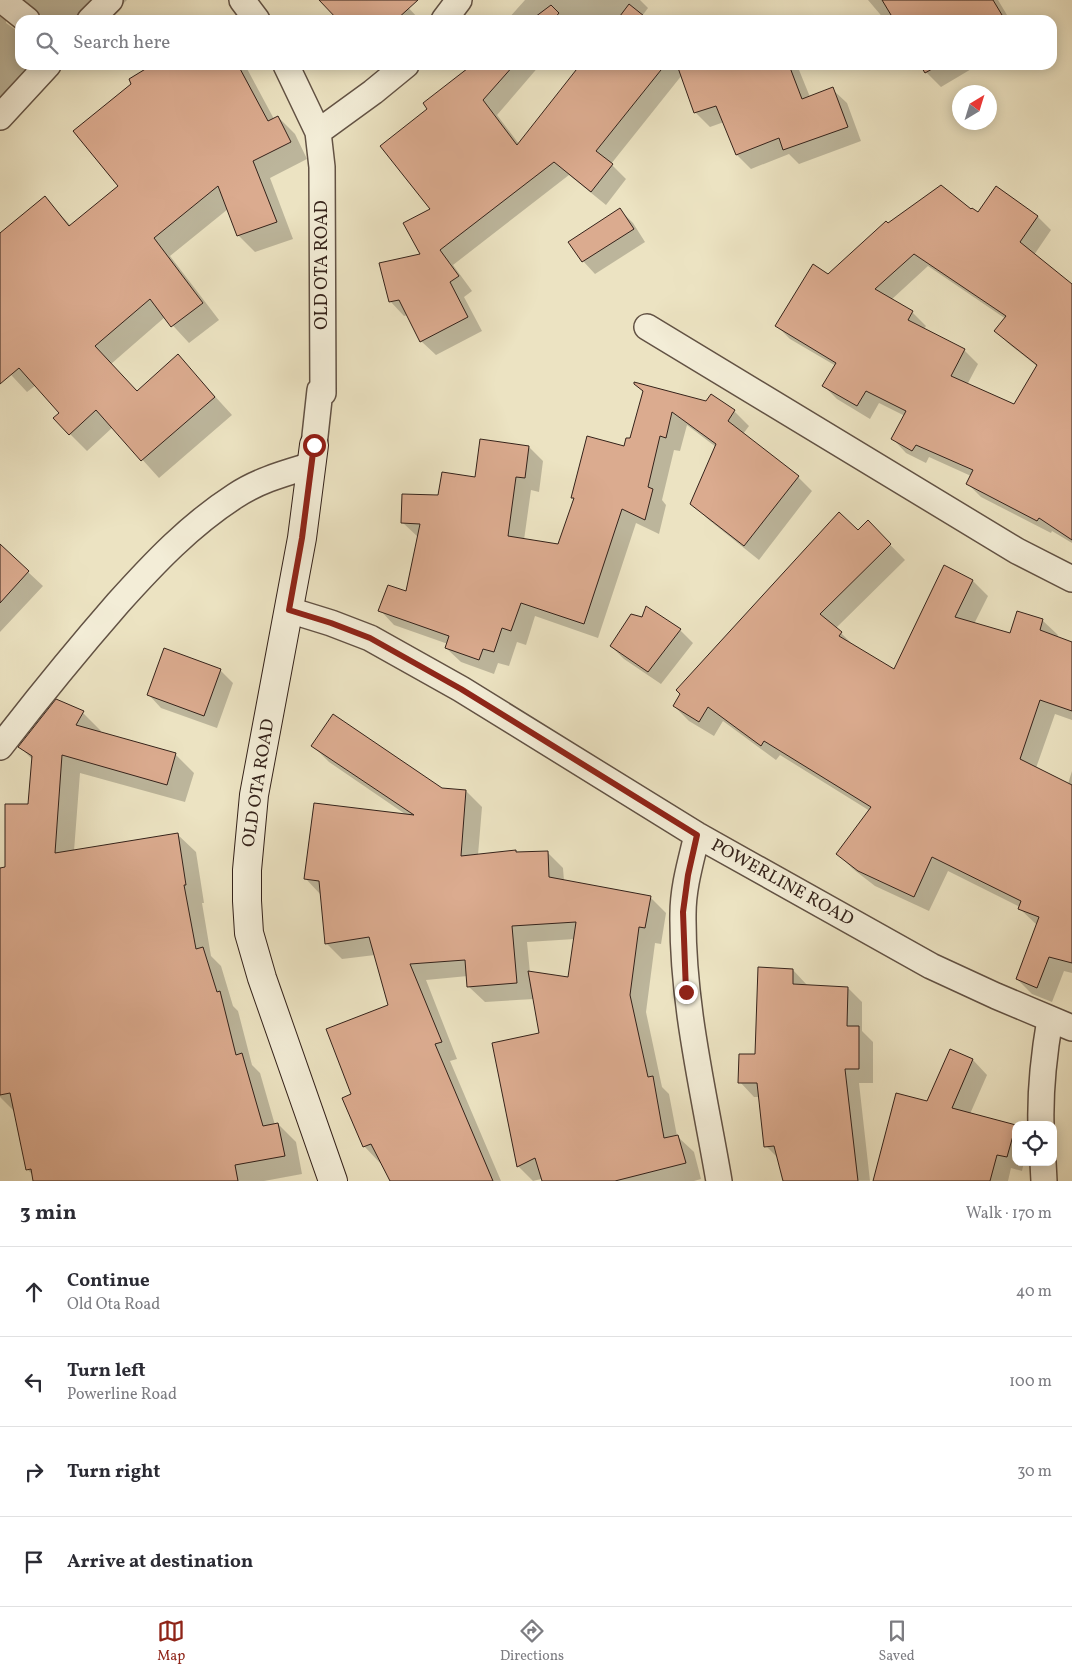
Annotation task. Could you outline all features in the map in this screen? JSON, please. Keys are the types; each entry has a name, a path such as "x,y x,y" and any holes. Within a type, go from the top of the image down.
{"street":[{"path":"2,0 21,15"},
{"path":"95,15 110,0"},
{"path":"242,0 253,15"},
{"path":"448,15 459,0"},
{"path":"0,117 43,70"},
{"name":"OLD OTA ROAD","path":"288,70 318,132 322,167 323,393 320,390 313,455 289,610 254,795 247,870 248,933 333,1181"},
{"path":"318,132 400,70"},
{"path":"647,327 1018,551 1072,579"},
{"path":"0,747 71,656 150,568 190,528 236,495 313,455"},
{"name":"POWERLINE ROAD","path":"289,610 331,623 379,643 461,689 697,835 931,966 1061,1023"},
{"path":"697,835 688,875 683,912 686,992 719,1181"},
{"path":"1041,1121 1040,1098 1043,1059 1061,1023"},
{"path":"1043,1166 1044,1181"}],"building":[{"path":"319,0 418,0 402,15 333,15"},
{"path":"882,0 993,0 1002,15 891,15"},
{"path":"629,4 643,15 621,15"},
{"path":"551,5 559,13 557,15 538,15"},
{"path":"144,70 241,70 268,121 278,116 291,142 253,161 277,222 237,236 218,186 154,238 203,303 171,327 150,299 95,346 137,391 178,354 215,397 141,461 96,410 69,435 53,418 59,413 19,368 0,384 0,233 45,196 69,226 118,186 73,131 131,84 129,79"},
{"path":"466,70 510,70 483,100 517,145 576,70 661,70 596,151 613,164 591,192 554,162 440,250 459,276 450,282 468,317 420,342 399,300 389,302 379,263 420,254 403,223 430,209 380,146 427,109 423,103"},
{"path":"679,70 791,70 802,99 833,87 848,127 783,150 779,138 736,155 716,106 694,113"},
{"path":"941,185 971,209 978,212 996,186 1038,216 1020,242 1072,284 1072,540 1039,518 1037,521 966,484 973,470 916,445 912,451 891,439 906,411 866,391 857,406 822,386 836,363 775,326 813,264 828,274 886,221 888,223","holes":["914,254 1006,316 994,331 1037,365 1014,404 951,376 965,349 908,320 913,311 875,289"]},
{"path":"620,208 634,229 582,262 568,242"},
{"path":"634,382 706,401 711,394 735,410 728,421 799,476 744,546 690,504 716,444 672,412 666,438 660,436 648,487 653,489 645,520 622,509 584,624 521,603 511,631 502,628 494,652 483,649 479,660 445,648 449,636 378,611 388,585 406,591 420,524 401,523 402,494 438,495 442,472 475,477 480,439 529,446 525,478 516,477 508,536 558,544 574,498 571,498 587,436 624,446 626,438 630,438 643,391"},
{"path":"839,512 858,530 868,520 891,544 820,614 842,632 839,636 894,669 944,565 973,580 955,617 1010,633 1017,611 1043,619 1040,630 1072,642 1072,711 1040,700 1020,759 1072,785 1072,963 1049,957 1037,988 1016,979 1039,917 1018,909 1021,901 932,857 914,897 858,871 836,854 871,807 764,741 761,746 708,707 699,722 673,706 680,694 676,690"},
{"path":"0,544 29,571 0,603"},
{"path":"646,606 681,629 648,672 610,646 631,614 642,617"},
{"path":"164,648 221,669 204,716 147,695"},
{"path":"56,699 84,711 76,725 176,753 167,785 62,755 55,853 178,833 186,885 184,885 196,949 203,947 217,992 220,991 236,1055 242,1053 263,1126 278,1123 285,1156 235,1165 238,1181 33,1181 31,1169 26,1170 10,1093 0,1095 0,868 5,867 5,804 28,804 32,756 18,747"},
{"path":"333,714 442,788 466,790 461,856 516,850 516,852 548,851 549,877 651,896 645,928 639,927 630,995 648,1077 653,1076 664,1138 678,1135 686,1163 615,1181 542,1181 535,1158 517,1167 492,1043 539,1033 528,971 568,977 576,922 512,926 517,983 467,987 465,960 410,964 442,1042 435,1044 493,1181 390,1181 371,1144 363,1147 342,1098 351,1094 326,1029 388,1005 369,937 325,944 319,881 304,879 314,803 414,815 311,746"},
{"path":"758,967 793,969 793,984 848,987 847,1026 859,1026 859,1069 845,1069 858,1181 783,1181 774,1146 764,1147 757,1083 738,1083 739,1054 755,1054"},
{"path":"950,1049 973,1059 952,1108 1012,1124 1012,1139 1007,1157 997,1155 990,1181 873,1181 896,1093 927,1101"}],"route":[{"path":"314,445 302,538 289,610 370,638 461,689 697,835 688,875 683,912 686,992"}]}
